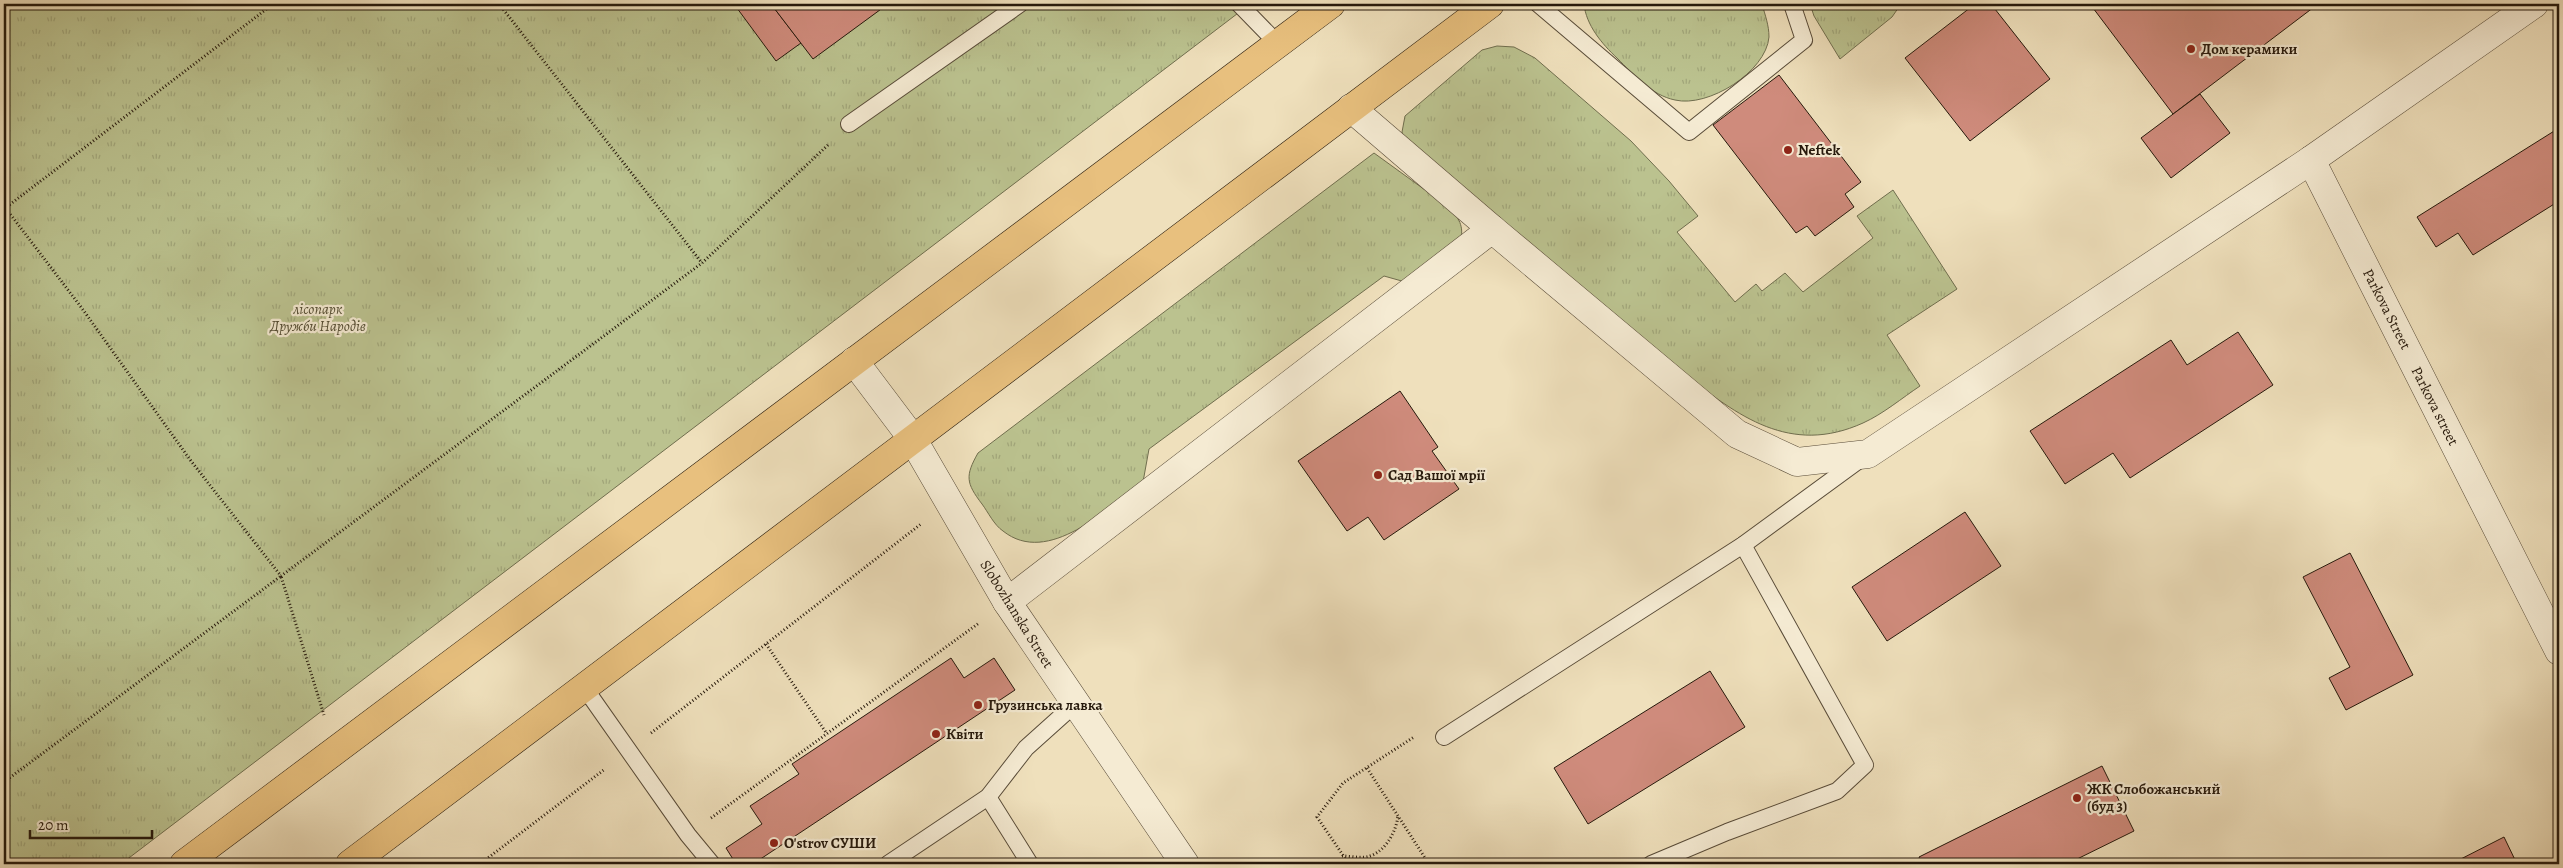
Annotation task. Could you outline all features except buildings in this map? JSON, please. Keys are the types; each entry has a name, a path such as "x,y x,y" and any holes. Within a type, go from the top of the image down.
{"main road":[{"path":"184,864 1330,4"},
{"path":"350,864 912,438 1490,4"}],"street":[{"path":"1350,108 1737,434 1798,462 1868,454 2311,160 2534,4"},
{"name":"Parkova Street","path":"2311,160 2559,645"},
{"name":"Parkova street","path":"2311,160 2559,651"},
{"path":"1007,602 1492,229"},
{"name":"Slobozhanska Street","path":"854,361 912,438 1007,602 1185,864"}],"lane":[{"path":"849,124 1020,4"},
{"path":"1239,4 1278,44"},
{"path":"1538,4 1689,132 1804,40 1792,4"},
{"path":"1444,737 1743,545 1868,454"},
{"path":"1651,864 1727,832 1836,791 1865,765 1743,545"},
{"path":"584,687 630,749 688,834 712,864"},
{"path":"888,864 988,797 1026,748 1075,704"},
{"path":"988,797 1030,864"}],"path":[{"path":"273,4 4,208 81,307 191,462 281,576 320,707 339,748"},
{"path":"499,4 702,263"},
{"path":"4,782 702,263 849,124"},
{"path":"480,864 948,503"},
{"path":"688,834 1007,602"},
{"path":"766,644 827,734"},
{"path":"1367,768 1429,864"},
{"path":"1342,856 1371,856 1384,846 1397,827 1398,814"}],"green space":[{"name":"лісопарк Дружби Народів","path":"4,4 1250,4 121,864 4,864"},
{"path":"1584,4 1762,4 1768,24 1769,37 1758,63 1733,85 1703,98 1688,101 1675,100 1658,94 1651,89 1611,53 1591,27"},
{"path":"1810,4 1901,4 1892,17 1840,59 1814,16"},
{"path":"1497,46 1514,47 1535,58 1631,141 1669,181 1698,216 1677,232 1735,302 1756,284 1762,291 1785,273 1803,292 1873,238 1857,216 1893,190 1957,289 1887,335 1920,386 1885,411 1863,423 1837,432 1812,435 1788,433 1766,427 1724,404 1683,373 1405,142 1402,132 1405,116 1482,50"},
{"path":"1374,153 1450,208 1456,215 1460,222 1461,236 1458,244 1447,256 1416,285 1384,276 1149,449 1143,482 1113,506 1077,530 1058,538 1039,542 1021,540 1003,531 994,522 970,485 969,474 978,453"}],"place":[{"name":"Дом керамики","path":"2191,49"},
{"name":"Neftek","path":"1788,150"},
{"name":"Сад Вашої мрії","path":"1378,475"},
{"name":"Грузинська лавка","path":"978,705"},
{"name":"Квіти","path":"936,734"},
{"name":"ЖК Слобожанський (буд 3)","path":"2077,798"},
{"name":"O'strov СУШИ","path":"774,843"}]}
